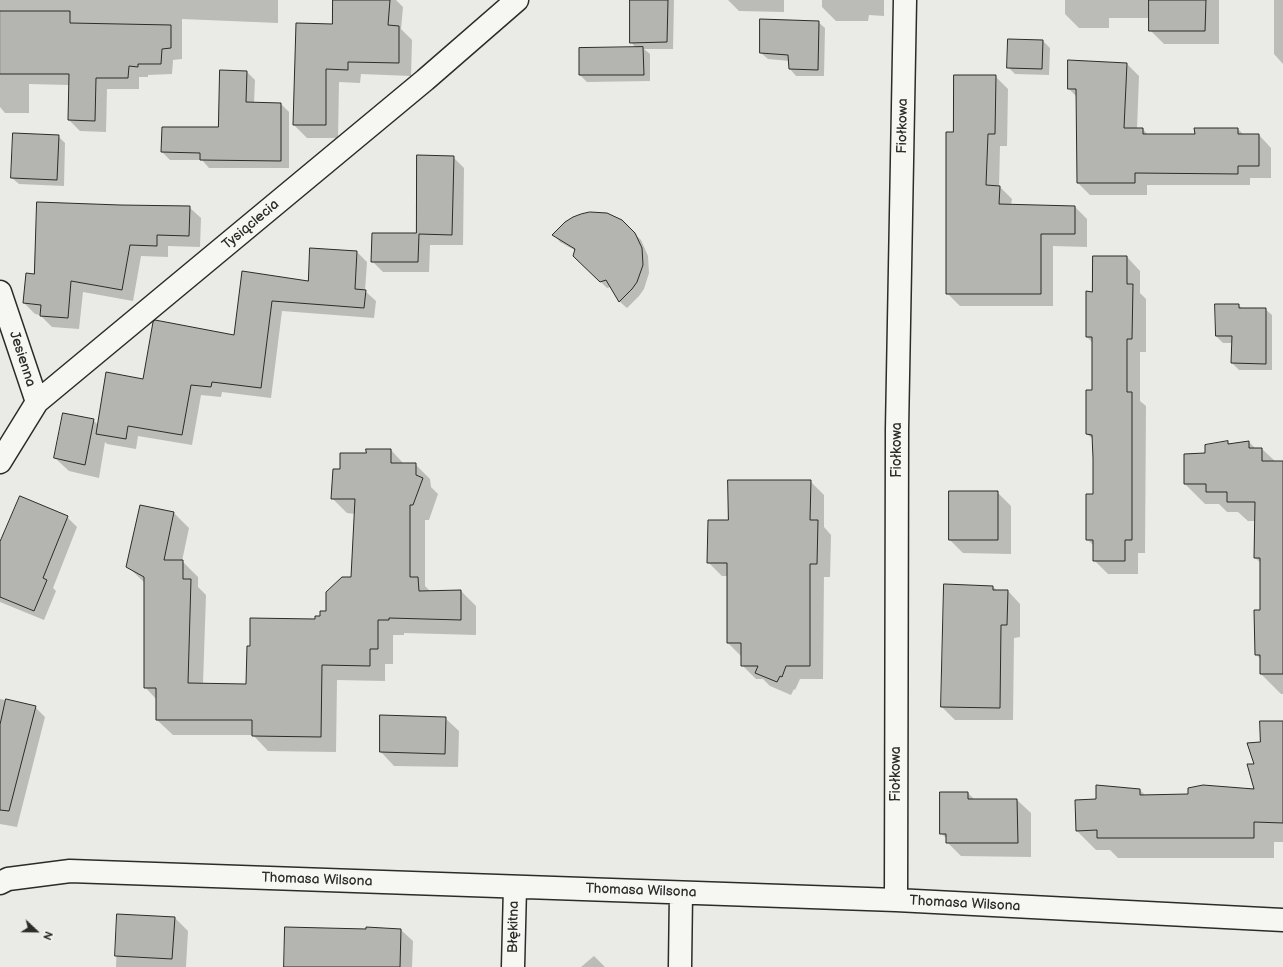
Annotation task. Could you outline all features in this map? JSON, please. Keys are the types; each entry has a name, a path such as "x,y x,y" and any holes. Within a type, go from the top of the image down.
{"street":[{"name":"Tysiąclecia","path":"0,462 37,402 426,80 517,0"},
{"name":"Fiołkowa","path":"896,900 897,429 905,0"},
{"name":"Jesienna","path":"0,292 37,402"},
{"name":"Thomasa Wilsona","path":"0,883 8,879 70,871 896,900 1283,920"},
{"name":"Błękitna","path":"513,967 515,887"},
{"path":"680,967 681,893"}],"building":[{"path":"333,0 390,0 388,25 399,26 399,63 348,62 348,70 326,69 326,125 293,125 296,23 332,24"},
{"path":"630,0 668,0 667,42 630,43"},
{"path":"1149,0 1206,0 1205,31 1149,31"},
{"path":"0,11 70,11 70,23 171,25 171,48 162,49 161,64 138,64 138,67 129,66 128,78 96,78 95,121 68,120 69,74 0,74"},
{"path":"760,19 819,21 818,70 789,69 788,55 760,53"},
{"path":"1008,39 1043,40 1042,69 1007,68"},
{"path":"643,47 644,75 579,75 579,48"},
{"path":"1068,60 1127,63 1124,128 1143,128 1143,134 1195,134 1194,128 1238,128 1238,134 1259,134 1259,166 1238,166 1238,174 1135,173 1135,183 1077,183 1076,89 1068,89"},
{"path":"220,70 247,71 246,102 281,103 281,161 200,160 200,153 161,152 162,127 218,127"},
{"path":"954,75 996,75 995,134 988,134 986,185 1000,186 999,204 1075,206 1075,234 1041,234 1041,294 946,294 946,132 953,132"},
{"path":"13,133 59,135 57,180 11,178"},
{"path":"417,155 454,156 452,235 419,234 418,262 371,262 372,233 416,233"},
{"path":"37,202 190,206 189,236 157,235 157,246 130,245 122,290 71,281 68,318 40,316 41,305 23,303 26,273 34,274"},
{"path":"590,212 607,213 622,220 635,233 642,248 643,265 637,282 619,302 606,280 600,282 573,256 575,249 552,235 565,222 573,217"},
{"path":"310,248 357,251 355,289 366,290 364,308 272,301 261,388 212,382 211,387 191,385 182,435 128,426 126,439 96,434 106,372 143,379 153,322 155,320 234,335 242,271 308,281"},
{"path":"1093,256 1127,256 1127,284 1133,284 1132,339 1127,339 1127,392 1132,392 1132,540 1125,540 1125,561 1093,561 1093,540 1086,540 1086,494 1093,494 1093,458 1092,435 1086,434 1086,390 1092,390 1092,337 1086,337 1086,291 1092,292"},
{"path":"1215,304 1239,304 1239,308 1266,308 1266,364 1231,363 1232,336 1216,336"},
{"path":"63,413 94,419 85,465 54,458"},
{"path":"1228,441 1228,444 1249,441 1249,448 1262,448 1262,461 1283,461 1283,674 1260,674 1260,655 1255,655 1254,610 1260,610 1260,558 1254,558 1255,502 1227,502 1227,492 1206,492 1206,484 1184,484 1184,454 1205,453 1205,445"},
{"path":"366,449 391,449 391,463 416,463 416,475 423,478 413,505 410,505 410,577 418,577 419,591 461,590 461,620 389,618 389,620 378,620 378,649 370,649 370,666 322,665 321,737 252,736 252,720 156,720 156,688 144,688 144,577 126,567 140,505 174,512 164,560 183,560 183,579 191,579 188,683 246,684 247,646 250,646 250,618 315,619 315,616 320,616 320,611 326,611 326,592 342,577 351,577 355,499 331,499 333,469 340,469 340,453 366,453"},
{"path":"728,480 811,480 810,520 818,520 817,564 810,564 810,666 786,666 782,677 780,676 777,682 755,673 758,666 741,666 741,643 727,643 727,563 707,563 708,520 728,520"},
{"path":"949,491 998,491 998,540 949,540"},
{"path":"20,496 68,516 43,578 47,580 34,611 0,597 0,542"},
{"path":"944,584 993,586 993,590 1008,590 1007,625 1001,625 1000,708 941,707"},
{"path":"6,699 36,706 9,811 0,810 0,725"},
{"path":"380,715 446,717 445,754 380,752"},
{"path":"1260,721 1283,721 1283,823 1254,822 1254,838 1097,838 1097,830 1076,831 1075,800 1096,799 1096,785 1140,789 1140,795 1188,794 1188,788 1203,785 1254,789 1247,764 1254,764 1247,743 1260,742"},
{"path":"940,792 968,792 968,799 1017,799 1018,843 946,843 946,834 940,834"},
{"path":"117,914 175,917 172,959 115,956"},
{"path":"285,927 366,929 366,927 401,929 400,967 284,967"}]}
